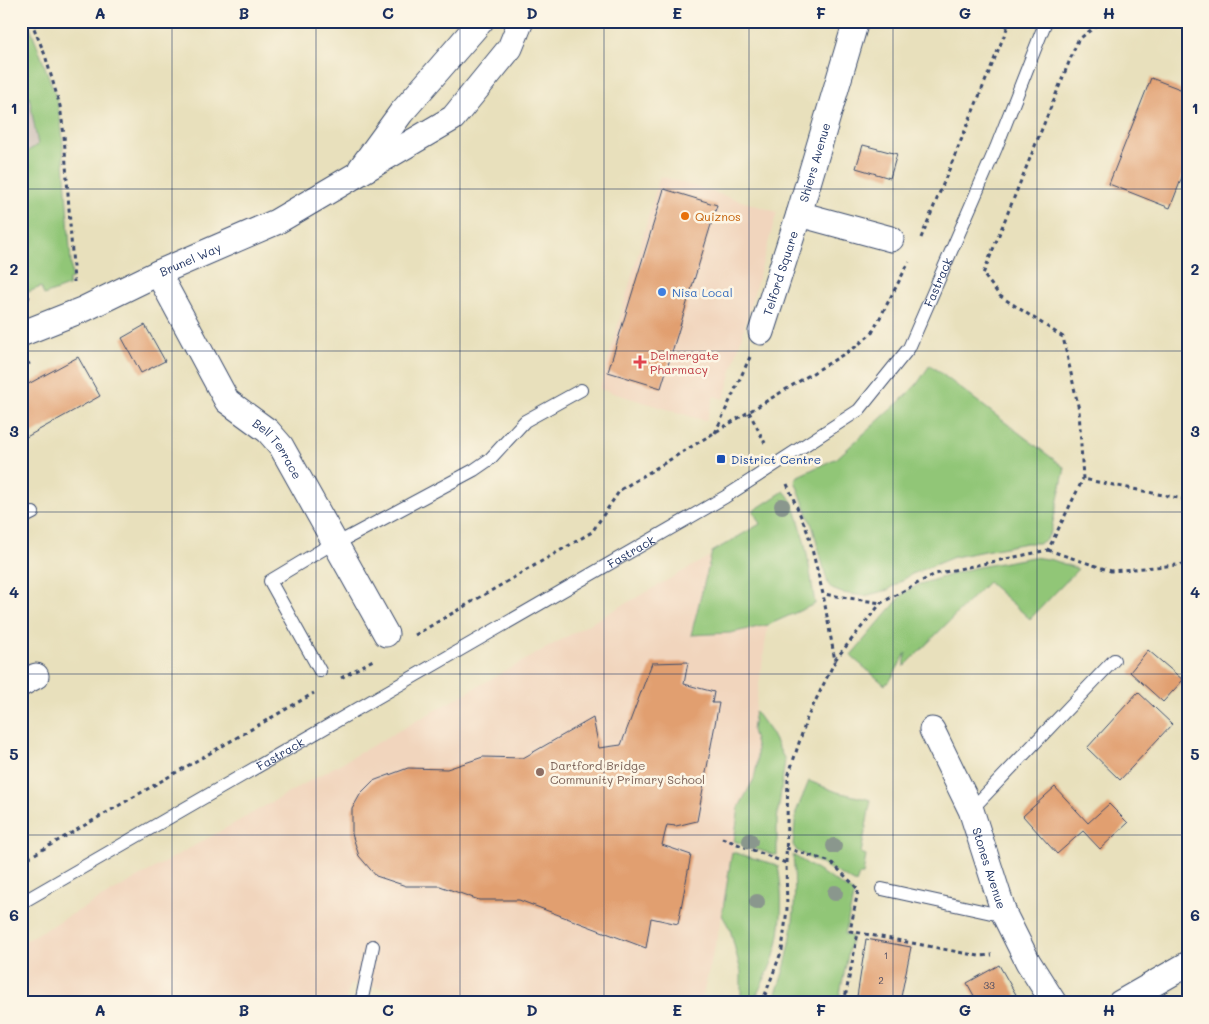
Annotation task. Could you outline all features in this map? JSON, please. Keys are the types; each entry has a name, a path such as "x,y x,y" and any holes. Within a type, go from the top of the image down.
{"street":[{"name":"Brunel Way","path":"355,176 401,113 481,21"},
{"name":"Brunel Way","path":"21,334 84,309 158,273 276,222 453,118 510,48 520,21"},
{"name":"Shiers Avenue","path":"856,21 800,214 890,239"},
{"name":"Telford Square","path":"761,332 800,214"},
{"name":"Bell Terrace","path":"158,273 224,397 276,438 336,543 397,637"},
{"name":"Stones Avenue","path":"932,730 971,810 1005,916 1028,962 1054,1003"},
{"path":"1120,1003 1188,964"}],"lane":[{"name":"Fastrack","path":"21,903 725,497 859,410 909,348 996,148 1046,21"},
{"path":"320,671 270,581 336,543 474,470 490,459 525,421 581,390"},
{"path":"971,810 1114,660"},
{"path":"882,889 1005,916"},
{"path":"361,1003 373,946"}],"path":[{"path":"32,21 58,94 75,278"},
{"path":"918,243 1010,21"},
{"path":"1048,550 1083,479 1079,410 1063,337 1000,296 983,274 1078,40 1104,21"},
{"path":"397,637 592,532 620,490 854,348 872,334 910,261"},
{"path":"715,433 761,332"},
{"path":"750,412 776,465 794,496 808,533 823,594 835,661"},
{"path":"1083,479 1188,500"},
{"path":"762,1003 782,950 788,909 786,848 788,777 807,718 835,661 881,603 935,574 1048,550 1111,571 1188,564"},
{"path":"823,594 881,603"},
{"path":"335,681 376,658"},
{"path":"21,862 319,691"},
{"path":"722,838 786,863"},
{"path":"786,848 831,862 858,890 850,931 979,956 989,955 1028,962"},
{"path":"844,1003 858,932"}],"shaded area":[{"path":"21,50 47,125 21,243"},
{"path":"660,176 777,212 724,399 714,396 706,421 600,389"},
{"name":"Dartford Bridge Community Primary School","path":"712,555 691,635 730,633 768,625 752,730 757,749 757,765 754,779 739,808 727,896 701,1003 469,1003 392,989 350,984 345,1003 21,1003 21,943"}],"green space":[{"path":"21,21 28,21 57,99 62,131 72,279 69,280 68,286 44,295 41,287 23,294 21,293 21,155 38,145 29,96 21,98"},
{"path":"930,365 1065,468 1051,531 1047,539 1040,543 1026,543 954,557 912,574 888,590 864,596 842,593 832,589 828,584 813,528 795,481 798,476 837,458 917,384"},
{"path":"784,491 790,499 801,527 815,604 768,625 730,633 691,635 712,552 760,524 753,511"},
{"path":"1033,557 1053,560 1078,569 1030,619 988,582 904,667 906,653 891,679 885,685 851,655 904,593 920,584 973,568"},
{"path":"755,711 771,733 785,760 777,821 777,855 734,841 739,807 754,779 757,765 757,749 752,730"},
{"path":"809,781 837,792 871,800 861,853 866,855 863,875 859,875 856,883 797,851 793,845 796,812"},
{"path":"732,852 778,866 780,876 781,911 777,945 770,968 753,1003 741,1003 741,972 730,929 722,915"},
{"path":"793,855 854,893 845,934 852,936 838,1003 772,1003 784,968 792,931 795,893"}],"building":[{"path":"1151,78 1188,92 1188,173 1184,172 1170,208 1109,184"},
{"path":"863,145 897,154 890,178 856,168"},
{"path":"664,189 717,205 661,388 608,372"},
{"path":"145,325 165,361 141,373 122,338"},
{"path":"78,357 100,396 21,440 21,388"},
{"path":"1148,650 1183,680 1163,702 1130,672"},
{"path":"688,662 684,684 714,692 712,703 719,703 697,821 676,826 667,825 662,845 691,855 678,924 651,918 646,948 519,900 479,900 440,886 406,886 376,876 359,856 352,834 352,809 361,793 373,781 408,768 447,769 483,757 523,758 593,718 599,748 621,745 652,663"},
{"path":"1138,692 1172,724 1120,780 1087,748"},
{"path":"1055,787 1088,823 1109,804 1128,823 1100,849 1083,831 1057,854 1023,816"},
{"path":"866,939 911,947 901,997 904,998 904,1003 856,1003"},
{"path":"999,965 1021,1003 978,1003 967,983"}],"place":[{"name":"Quiznos","path":"685,216"},
{"name":"Nisa Local","path":"662,292"},
{"name":"Delmergate Pharmacy","path":"640,362"},
{"name":"District Centre","path":"721,459"},
{"name":"Dartford Bridge Community Primary School","path":"540,772"}]}
